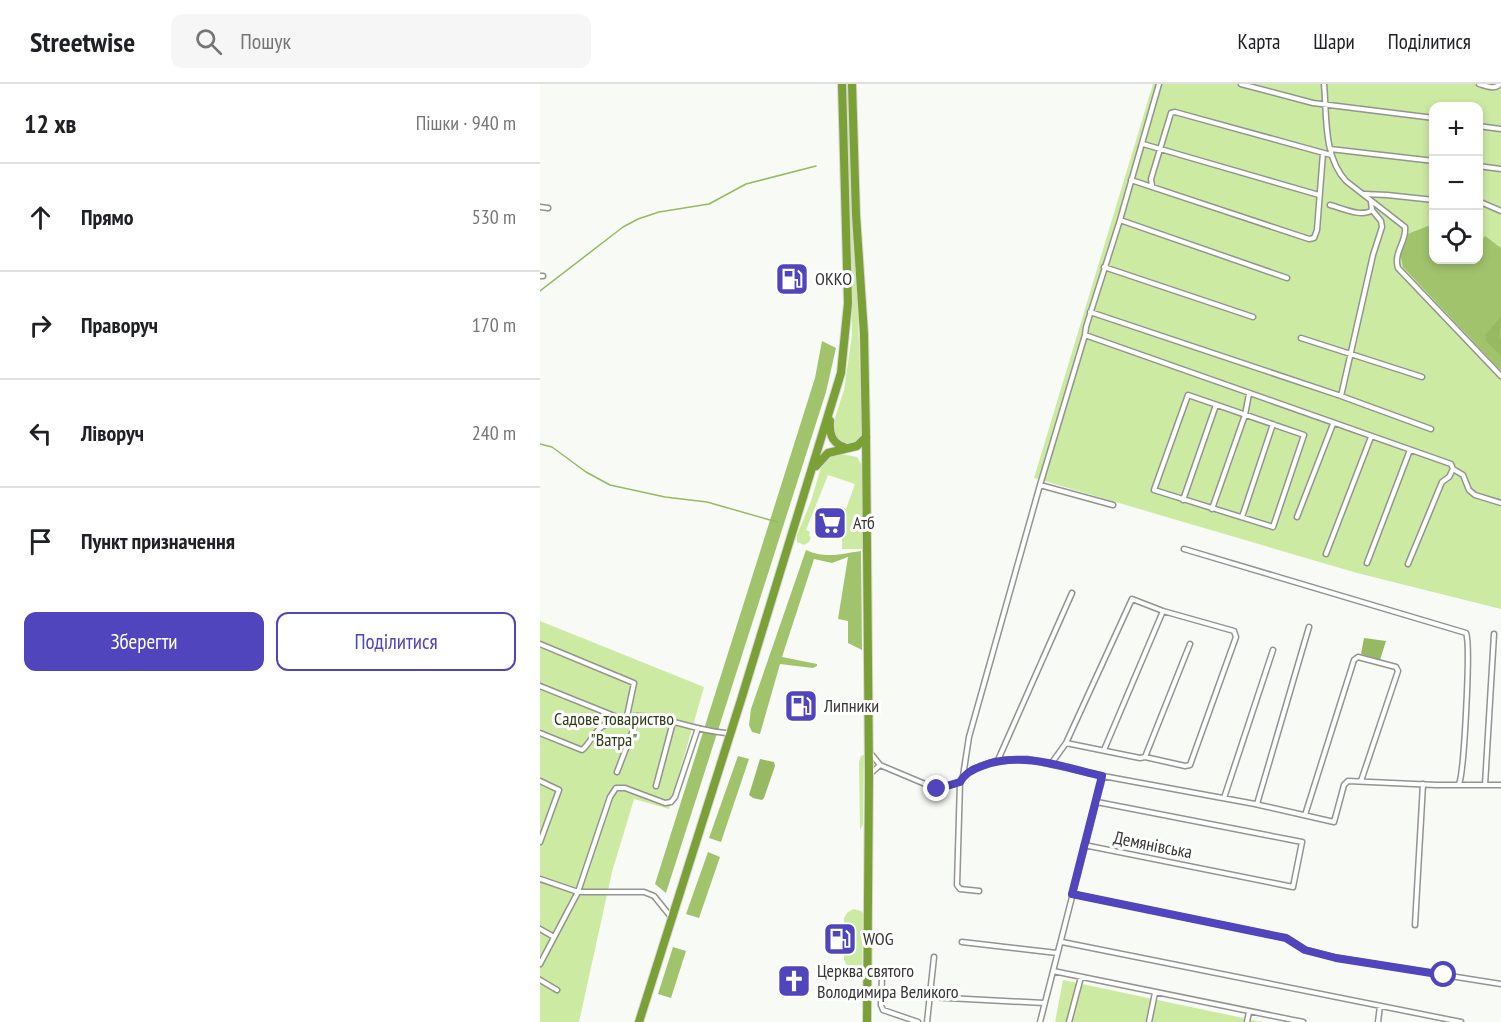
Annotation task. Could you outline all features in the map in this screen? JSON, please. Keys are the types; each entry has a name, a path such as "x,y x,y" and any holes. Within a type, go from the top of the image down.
{"highway":[{"path":"639,1022 813,470 841,373 848,303 842,84"},
{"path":"852,84 855,192 865,361 869,750 867,1022"},
{"path":"831,411 831,435 837,444 848,448"},
{"path":"813,470 828,453 857,446 866,437"}],"street":[{"path":"979,891 960,889 957,885 960,782 969,737 1090,312 1160,84"},
{"path":"1241,84 1326,105 1429,117"},
{"path":"1324,84 1330,152 1338,172 1363,195 1405,227 1406,232 1397,260 1398,268 1501,376"},
{"path":"1479,84 1494,87 1500,84"},
{"path":"1153,187 1151,179 1171,113 1175,112 1323,153 1429,161"},
{"path":"1483,127 1501,129"},
{"path":"1143,144 1319,195"},
{"path":"1131,180 1310,239 1316,235 1323,153"},
{"path":"1483,167 1501,169"},
{"path":"1363,195 1429,199"},
{"path":"1341,396 1373,255 1382,227 1381,221 1372,210 1371,201"},
{"path":"1483,203 1501,211"},
{"path":"1330,205 1367,214 1372,210"},
{"path":"540,207 548,208"},
{"path":"1120,220 1287,278"},
{"path":"1104,267 1253,317"},
{"path":"1090,312 1341,396 1431,429"},
{"path":"1085,335 1451,464 1453,469 1463,475 1475,495 1501,503"},
{"path":"1301,338 1422,377"},
{"path":"1212,509 1245,415 1249,394"},
{"path":"1188,395 1216,405 1304,435 1273,527 1154,490 1188,395"},
{"path":"1183,500 1216,405"},
{"path":"1242,517 1273,424"},
{"path":"1297,517 1333,424"},
{"path":"1326,554 1371,437"},
{"path":"1367,563 1410,450"},
{"path":"1408,564 1442,482 1449,477 1453,469"},
{"path":"1040,485 1113,505"},
{"path":"1184,549 1466,633 1468,650 1466,710 1461,779 1458,785"},
{"path":"998,760 1072,593"},
{"path":"1050,764 1066,743 1132,599 1234,631 1236,637 1190,765 1140,758 1066,743"},
{"path":"1104,750 1162,610"},
{"path":"1257,804 1309,627"},
{"path":"1485,785 1494,634"},
{"path":"540,644 634,683 627,716"},
{"path":"1145,757 1190,644"},
{"path":"1224,798 1273,650"},
{"path":"1305,815 1354,660 1358,657 1396,667 1398,671 1361,781"},
{"path":"540,686 617,717 656,718 714,733 731,733"},
{"path":"540,733 582,750 587,747 595,732 617,717"},
{"path":"617,772 638,717"},
{"path":"656,786 674,722"},
{"path":"540,964 578,892 610,797 616,788 625,788 665,803 671,802 675,797 698,728"},
{"path":"869,750 873,759 880,765 937,789 960,782"},
{"path":"963,776 998,760 1028,759 1102,776 1257,804 1334,822 1344,784 1348,781 1501,785"},
{"path":"869,774 880,765"},
{"path":"1040,1022 1102,776"},
{"path":"540,781 559,789 542,831 540,842"},
{"path":"1416,925 1423,784"},
{"name":"Демянівська","path":"1084,845 1293,887 1302,842 1097,802"},
{"path":"540,879 578,892 645,892 654,896 671,918"},
{"path":"1072,894 1286,938 1305,950 1336,958 1501,984"},
{"path":"540,929 554,937"},
{"path":"962,942 1057,953"},
{"path":"1062,942 1461,1022"},
{"path":"927,1022 934,957"},
{"path":"868,969 877,972 882,977 881,1005 883,1010 918,1022"},
{"path":"1053,971 1303,1022"},
{"path":"1070,1022 1080,977"},
{"path":"540,980 557,990"},
{"path":"1149,1022 1155,993"},
{"path":"929,997 1044,1003"},
{"path":"1378,1022 1380,1006"},
{"path":"1247,1022 1249,1012"}],"green space":[{"path":"846,84 850,84 862,433 856,442 850,444 839,442 831,430 844,390 852,335"},
{"path":"1153,84 1501,84 1501,609 1357,573 1034,478"},
{"path":"837,453 857,457 863,467 864,549 842,549 842,515 855,484 828,475 806,530 810,532 809,542 804,545 797,542 797,535 811,501 822,464 824,460"},
{"name":"Садове товариство \"Ватра\"","path":"540,621 704,687 669,809 634,799 612,872 579,1022 540,1022"},
{"path":"864,755 863,824 860,830 859,762 861,756"},
{"path":"853,909 863,913 862,967 857,970 849,969 844,960 844,918"},
{"path":"1063,980 1262,1022 1055,1022"}],"shaded area":[{"path":"1429,227 1429,264 1483,264 1483,238 1485,236 1501,248 1501,371 1403,267 1400,253 1405,235"},
{"path":"1501,317 1499,337 1501,356 1486,341 1485,335"},
{"path":"822,341 836,348 826,392 666,893 655,884 815,378"},
{"path":"806,550 827,555 861,551 862,650 848,643 848,621 838,619 848,557 832,563 814,559 782,657 817,664 817,666 813,668 780,664 760,734 752,732 749,725 751,709"},
{"path":"1364,638 1386,641 1380,660 1361,654"},
{"path":"738,756 749,759 721,842 709,838"},
{"path":"760,759 774,762 775,766 762,800 749,795"},
{"path":"708,852 720,857 699,918 686,914"},
{"path":"673,947 686,951 671,998 658,994"}],"waterway":[{"path":"540,291 623,227 638,219 659,212 709,204 746,184 816,166"},
{"path":"540,444 552,447 586,472 610,485 665,497 707,502 777,522"}],"place":[{"name":"ОККО","path":"792,279"},
{"name":"Атб","path":"830,523"},
{"name":"Липники","path":"801,706"},
{"name":"WOG","path":"840,939"},
{"name":"Церква святого Володимира Великого","path":"794,981"}],"route":[{"path":"937,789 960,782 963,776 973,770 998,760 1028,759 1102,776 1072,894 1286,938 1305,950 1336,958 1444,975"}]}
